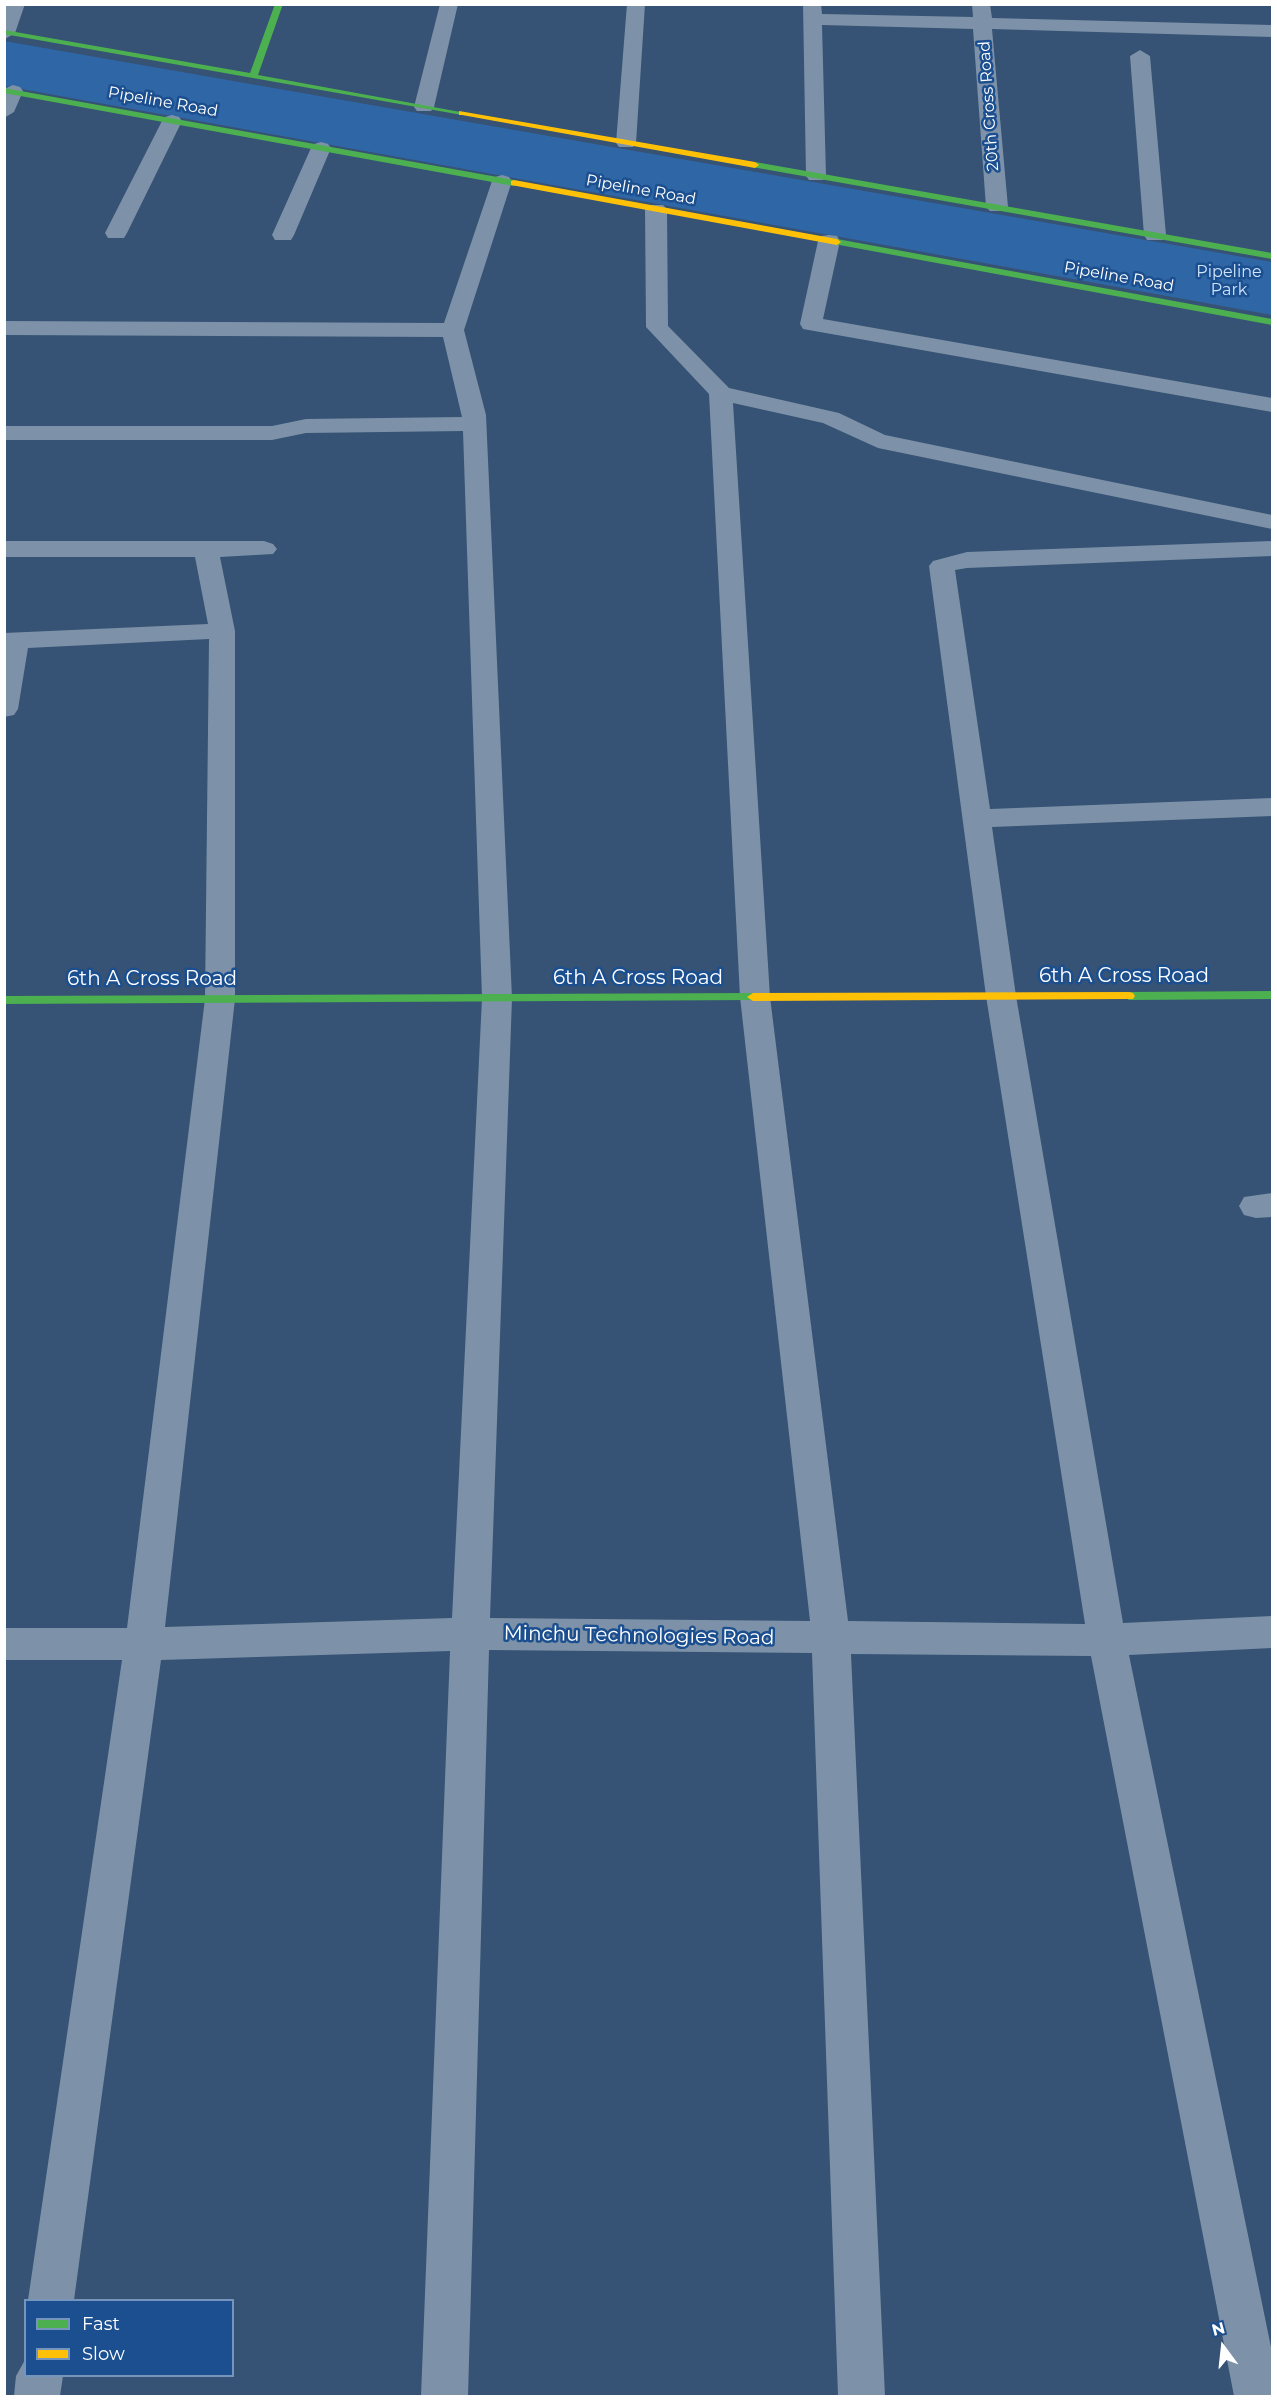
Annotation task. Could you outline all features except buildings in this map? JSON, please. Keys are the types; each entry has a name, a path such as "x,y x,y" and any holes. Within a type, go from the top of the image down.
{"main road":[{"path":"253,78 279,4"},
{"path":"5,32 253,78 1272,256"},
{"name":"Pipeline Road","path":"9,91 1272,322"},
{"name":"6th A Cross Road","path":"4,1000 1272,995"}],"street":[{"path":"5,32 16,4"},
{"path":"424,107 449,4"},
{"path":"626,142 636,4"},
{"path":"816,176 813,12 982,14 1272,30"},
{"name":"20th Cross Road","path":"982,14 997,207"},
{"path":"1140,56 1155,235"},
{"path":"4,112 9,91"},
{"path":"116,233 172,121"},
{"path":"283,236 321,148"},
{"path":"445,2397 470,1634 497,998 474,424 453,330 502,181"},
{"path":"656,209 657,327 721,393 831,418 878,441 1272,522"},
{"path":"829,241 812,324 1272,405"},
{"path":"4,328 453,330"},
{"path":"721,393 755,997 831,1637 862,2397"},
{"path":"4,433 272,433 306,426 474,424"},
{"path":"1258,2397 1107,1640 1001,996 942,566 967,560 1272,548"},
{"path":"4,549 264,549"},
{"path":"51,2299 144,1644 220,999 222,631 206,549"},
{"path":"4,709 10,641 222,631"},
{"path":"976,819 1272,807"},
{"name":"Minchu Technologies Road","path":"4,1644 144,1644 470,1634 1107,1640 1272,1632"},
{"path":"37,2397 40,2377"}],"green space":[{"name":"Pipeline Park","path":"4,41 1272,262 1272,315 5,86"}],"traffic: fast":[{"path":"253,77 279,4"},
{"path":"4,32 462,113"},
{"path":"4,90 514,183"},
{"path":"755,165 1272,256"},
{"path":"837,242 1272,322"},
{"path":"1129,996 1272,995"},
{"path":"4,1000 753,997"}],"traffic: slow":[{"path":"462,113 755,165"},
{"path":"514,183 837,242"},
{"path":"753,997 1129,996"}]}
